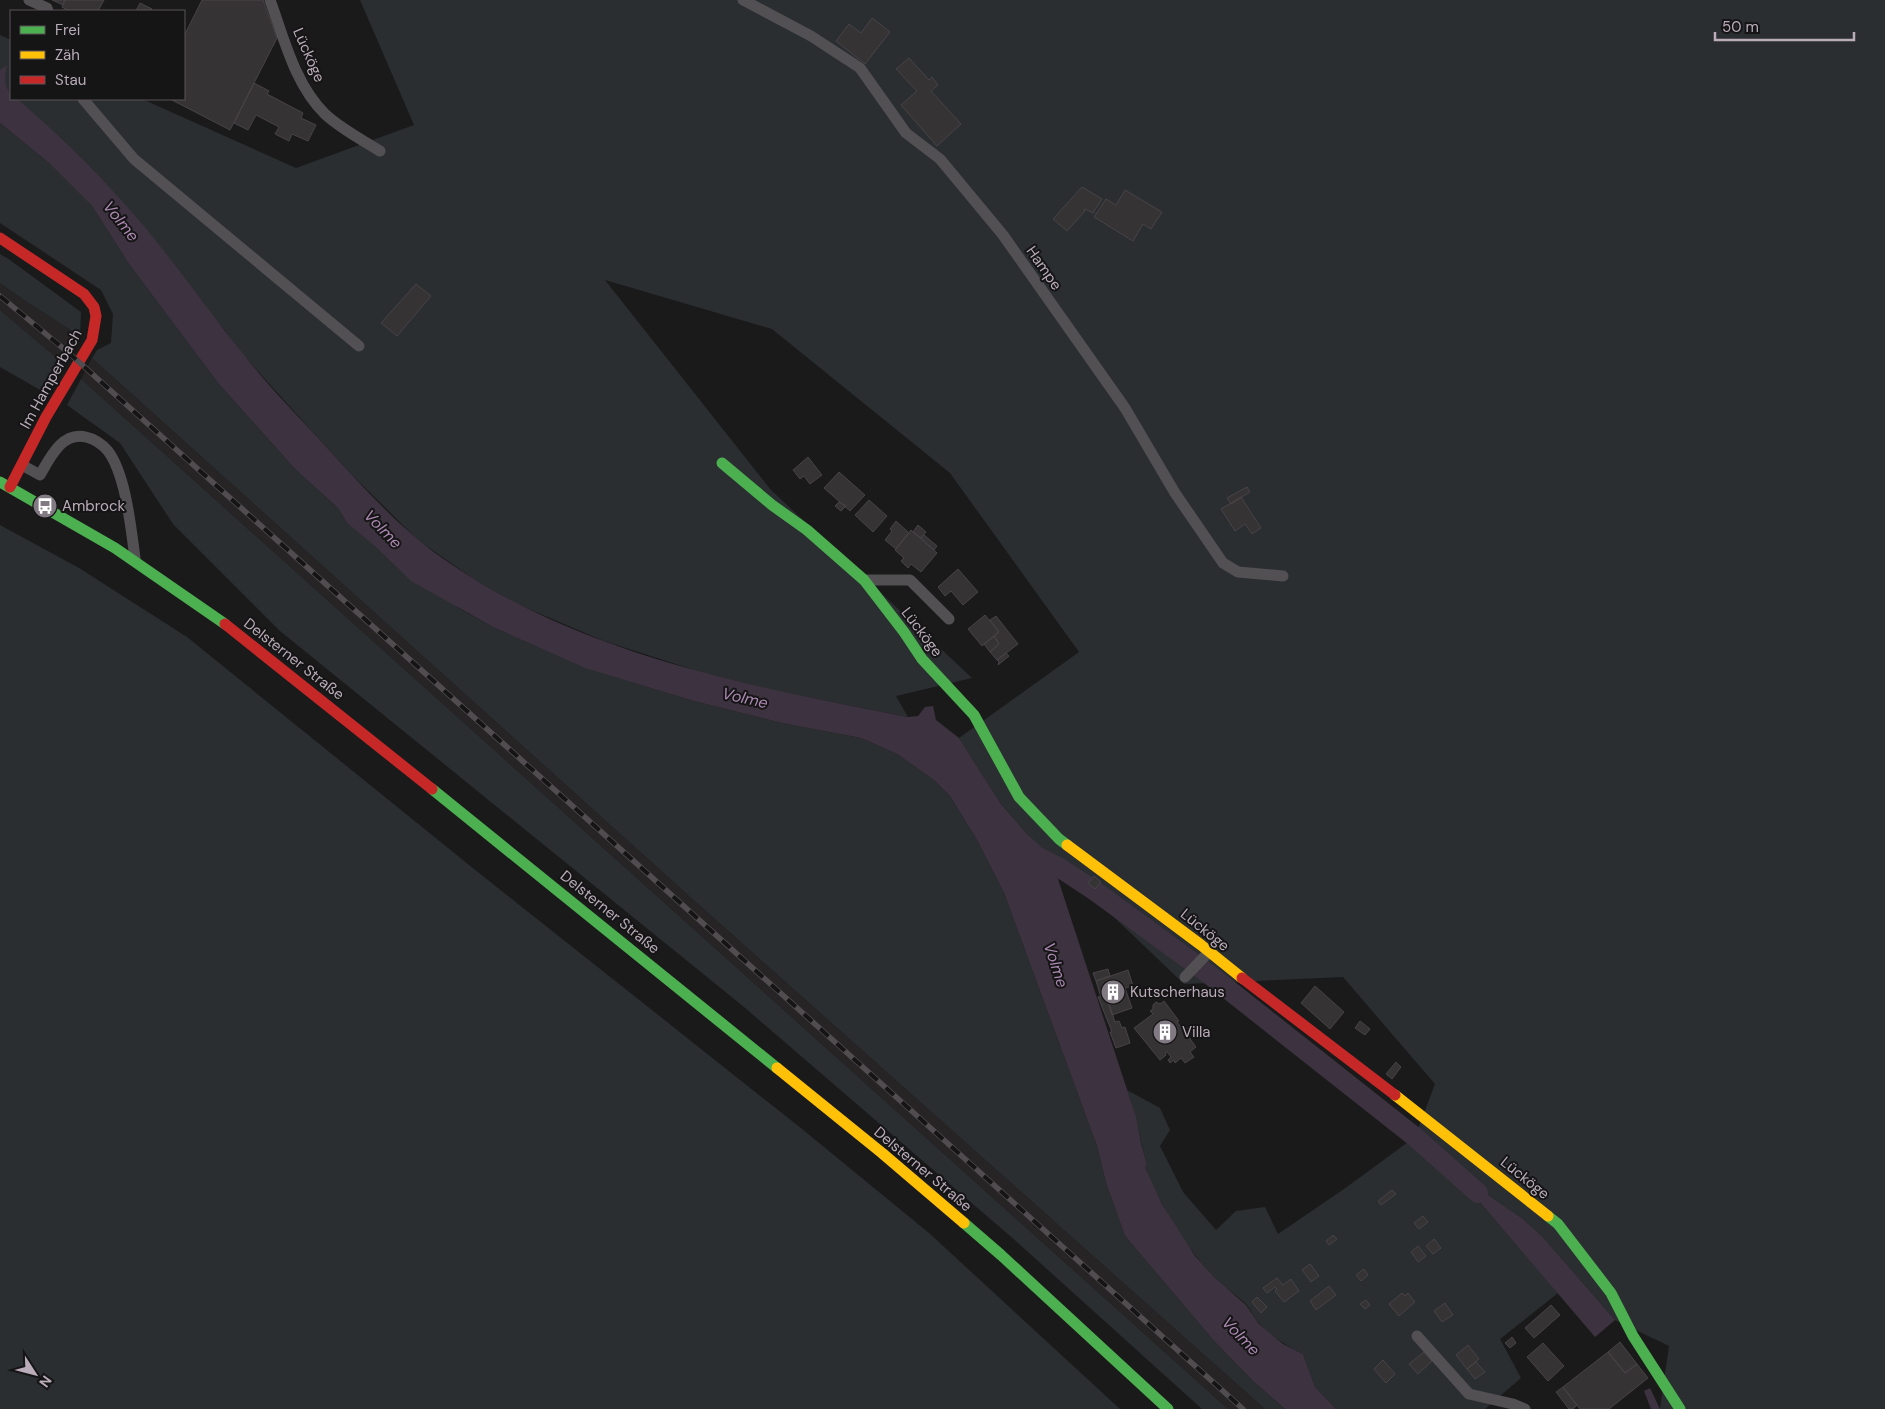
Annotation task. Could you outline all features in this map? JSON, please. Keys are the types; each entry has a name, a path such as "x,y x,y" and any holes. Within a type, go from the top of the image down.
{"street":[{"name":"Im Hamperbach","path":"0,238 84,294 94,307 96,316 92,340 46,417 21,464 5,484"},
{"name":"Lücköge","path":"722,462 772,505 807,530 864,580 922,659 974,715 1019,797 1059,839 1147,903 1208,952 1361,1068 1558,1224 1611,1293 1633,1336 1680,1409"},
{"name":"Delsterner Straße","path":"5,484 135,562 224,623 305,686 882,1153 1001,1255 1168,1409"}],"lane":[{"path":"29,0 48,10"},
{"name":"Lücköge","path":"270,0 294,67 307,90 324,113 340,126 380,151"},
{"name":"Hampe","path":"743,0 811,36 860,68 906,133 940,159 1003,235 1125,408 1175,493 1223,563 1238,572 1283,576"},
{"path":"84,100 134,159 359,346"},
{"path":"21,464 40,475 54,451 62,442 82,436 93,439 102,445 109,452 121,479 132,532 135,562"},
{"path":"864,580 910,580 949,619"},
{"path":"1185,977 1208,952"},
{"path":"1417,1336 1469,1394 1513,1404 1525,1409"}],"shaded area":[{"path":"360,0 1885,0 1885,1409 1660,1409 1669,1346 1615,1320 1542,1236 1523,1219 1460,1176 1472,1193 1558,1293 1500,1339 1521,1378 1485,1409 1336,1409 1315,1387 1303,1354 1269,1333 1246,1304 1221,1284 1203,1265 1183,1239 1158,1196 1145,1167 1147,1165 1127,1090 1160,1108 1170,1130 1160,1146 1183,1192 1216,1230 1236,1211 1265,1207 1278,1234 1415,1137 1435,1084 1343,977 1184,984 1027,834 1001,804 959,738 1079,652 950,473 772,329 605,280 771,490 972,678 896,696 908,717 780,692 707,674 604,641 517,604 478,582 418,540 351,474 245,357 224,329 0,90 0,35 10,40 10,100 144,100 296,168 414,125"},
{"path":"0,123 49,163 92,206 129,264 218,383 296,470 338,508 347,523 460,609 493,627 586,668 694,701 782,723 861,738 897,754 934,780 950,796 977,840 1004,893 1097,1146 1106,1183 1125,1236 1215,1342 1252,1380 1285,1409 1265,1409 707,912 92,358 97,350 111,343 113,314 101,290 0,223"},
{"path":"0,254 81,312 80,336 0,283"},
{"path":"0,283 80,336 64,364 0,310"},
{"path":"0,310 64,364 42,391 0,367"},
{"path":"92,358 707,912 1265,1409 1228,1409 81,379"},
{"path":"81,379 1228,1409 1202,1409 1017,1242 744,1007 280,631 173,524 120,443 67,405"},
{"path":"0,525 79,568 187,637 474,869 802,1129 929,1233 1120,1409 0,1409"}],"water":[{"name":"Volme","path":"7,65 5,80 10,93 10,100 18,100 58,135 97,174 154,239 254,367 282,399 398,522 451,564 502,595 556,622 613,644 671,663 790,693 908,717 918,716 925,707 933,706 936,720 959,738 1001,804 1027,834 1062,865 1056,873 1136,1117 1147,1165 1145,1167 1162,1204 1195,1256 1215,1278 1246,1305 1259,1324 1283,1344 1303,1354 1315,1387 1336,1409 1285,1409 1252,1380 1215,1342 1125,1236 1106,1183 1097,1146 1004,893 977,840 950,796 934,780 897,754 861,738 782,723 694,701 585,668 493,627 411,581 375,546 347,523 338,508 296,470 218,383 129,264 92,206 49,163 0,123 0,70"},
{"path":"1459,1175 1523,1219 1542,1236 1615,1320 1595,1337 1472,1193"},
{"path":"1650,1388 1660,1409 1651,1409 1644,1391"}],"building":[{"path":"52,0 65,0 63,5"},
{"path":"65,0 104,0 99,10 67,10 62,7"},
{"path":"202,0 263,0 277,38 230,130 172,100 185,100 185,34"},
{"path":"140,3 152,9 151,10 136,10"},
{"path":"872,18 890,32 865,64 836,41 849,24 861,33"},
{"path":"909,58 929,80 932,77 938,85 931,91 961,124 937,146 901,105 917,91 896,69"},
{"path":"254,83 269,91 267,94 303,113 301,118 316,125 308,141 292,134 289,141 275,134 279,127 256,115 248,130 234,123"},
{"path":"1082,187 1102,199 1093,213 1085,209 1067,231 1053,219"},
{"path":"1125,190 1162,212 1151,229 1143,224 1133,241 1094,217 1106,199 1116,205"},
{"path":"416,284 431,296 397,336 381,323"},
{"path":"808,457 822,475 810,484 804,476 800,479 793,470"},
{"path":"839,472 865,495 850,511 824,488"},
{"path":"1247,487 1250,492 1231,504 1227,498"},
{"path":"1241,497 1261,528 1252,534 1245,524 1235,531 1221,509"},
{"path":"869,500 887,516 873,532 855,515"},
{"path":"839,502 846,506 841,511 835,506"},
{"path":"896,521 909,533 896,549 885,540 892,531 890,529"},
{"path":"918,525 926,532 921,538 913,532"},
{"path":"911,530 937,553 921,572 911,564 908,568 901,561 904,558 895,550"},
{"path":"924,535 937,546 934,550 921,538"},
{"path":"958,569 978,592 963,605 951,591 945,596 938,587"},
{"path":"985,615 999,632 982,646 968,629"},
{"path":"996,616 1018,644 997,660 990,652 999,644 994,636 999,632 990,620"},
{"path":"994,636 999,644 990,652 984,644"},
{"path":"1006,653 1009,656 998,665 999,662 997,660"},
{"path":"1094,876 1101,882 1095,889 1088,883"},
{"path":"1108,969 1110,976 1096,981 1093,973"},
{"name":"Kutscherhaus","path":"1128,970 1133,986 1125,988 1132,1008 1112,1015 1106,995 1101,997 1096,981"},
{"path":"1315,986 1344,1012 1330,1029 1301,1003"},
{"path":"1106,995 1115,1022 1119,1021 1122,1028 1125,1027 1130,1043 1116,1048 1110,1032 1112,1032 1098,997"},
{"name":"Villa","path":"1164,1001 1184,1031 1189,1027 1193,1032 1188,1036 1196,1047 1190,1052 1194,1057 1185,1063 1181,1058 1175,1063 1174,1060 1170,1063 1168,1060 1171,1057 1167,1052 1160,1060 1134,1028 1153,1014 1150,1011 1156,1002 1160,1004"},
{"path":"1360,1021 1370,1029 1365,1035 1355,1028"},
{"path":"1396,1062 1401,1067 1392,1079 1386,1074"},
{"path":"1392,1190 1396,1194 1381,1205 1378,1201"},
{"path":"1423,1216 1428,1222 1419,1229 1414,1223"},
{"path":"1333,1235 1337,1239 1329,1245 1326,1241"},
{"path":"1434,1239 1441,1248 1433,1254 1426,1246"},
{"path":"1418,1246 1426,1256 1418,1262 1411,1252"},
{"path":"1310,1264 1319,1276 1311,1282 1302,1270"},
{"path":"1364,1269 1368,1275 1361,1281 1356,1275"},
{"path":"1277,1278 1283,1285 1291,1279 1299,1291 1284,1302 1275,1291 1277,1289 1275,1287 1267,1293 1263,1288"},
{"path":"1329,1286 1336,1295 1316,1310 1310,1301"},
{"path":"1402,1293 1405,1296 1408,1293 1415,1302 1399,1316 1389,1304"},
{"path":"1257,1297 1267,1307 1261,1313 1252,1302"},
{"path":"1366,1300 1370,1305 1365,1309 1360,1304"},
{"path":"1445,1303 1453,1315 1442,1322 1434,1311"},
{"path":"1551,1305 1560,1315 1534,1338 1525,1328"},
{"path":"1512,1337 1516,1343 1510,1348 1505,1343"},
{"path":"1620,1342 1637,1364 1625,1373 1608,1352"},
{"path":"1543,1343 1564,1366 1548,1381 1527,1357"},
{"path":"1468,1345 1479,1359 1467,1369 1456,1355"},
{"path":"1424,1352 1432,1361 1418,1374 1409,1364"},
{"path":"1608,1352 1625,1373 1637,1364 1648,1378 1609,1409 1580,1409 1563,1387"},
{"path":"1383,1360 1395,1374 1386,1383 1374,1369"},
{"path":"1476,1362 1485,1372 1475,1379 1467,1369"},
{"path":"1563,1387 1577,1405 1573,1409 1569,1409 1556,1392"}],"waterway":[{"path":"1036,856 1060,868 1095,891 1210,975 1415,1137 1478,1193"}],"railway":[{"path":"0,296 70,354 1243,1409"}],"traffic: fast":[{"path":"722,463 772,505 807,530 864,580 922,659 974,715 1019,797 1067,845"},
{"path":"0,482 115,548 225,624"},
{"path":"432,789 777,1068"},
{"path":"1548,1216 1558,1224 1611,1293 1633,1336 1680,1409"},
{"path":"964,1223 1168,1409"}],"traffic: slow":[{"path":"1067,845 1242,978"},
{"path":"777,1068 882,1153 964,1223"},
{"path":"1395,1095 1548,1216"}],"traffic: jam":[{"path":"0,238 84,294 94,307 96,316 92,340 46,417 10,487"},
{"path":"225,624 432,789"},
{"path":"1242,978 1395,1095"}],"place":[{"name":"Ambrock","path":"45,506"},
{"name":"Kutscherhaus","path":"1113,992"},
{"name":"Villa","path":"1165,1032"}]}
